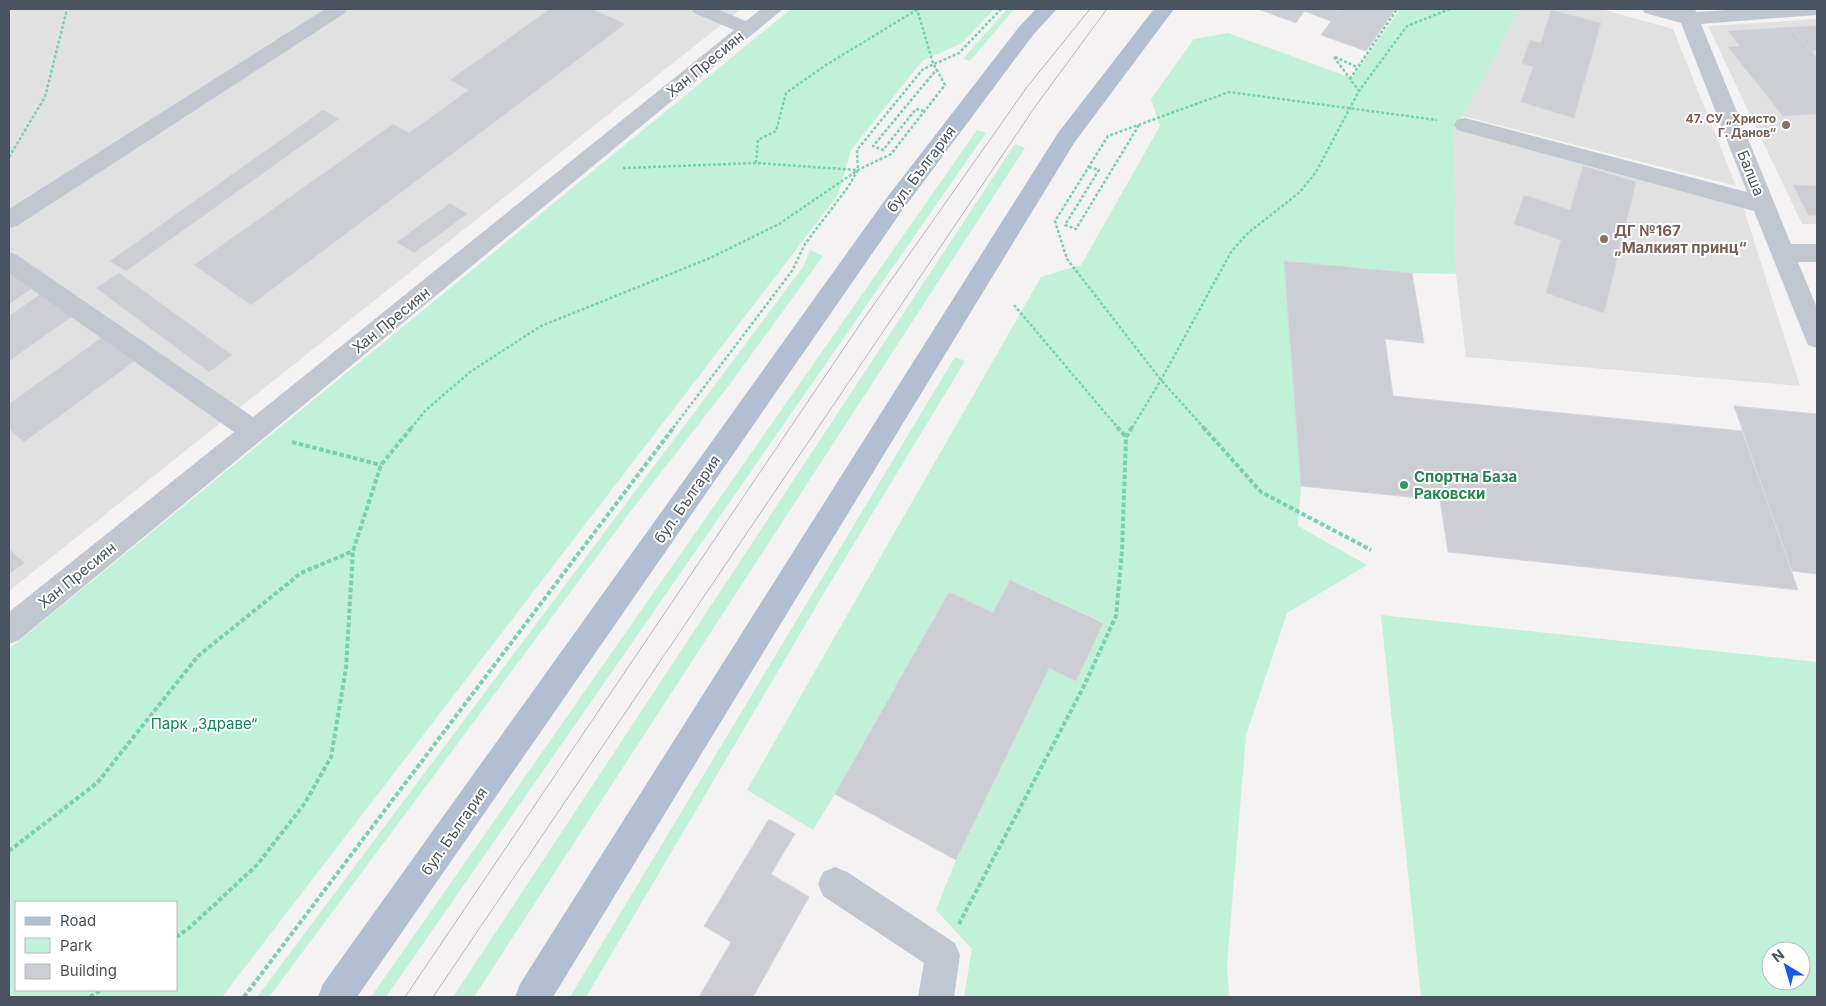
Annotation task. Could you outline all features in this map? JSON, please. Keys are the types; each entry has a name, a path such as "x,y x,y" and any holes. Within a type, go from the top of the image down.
{"main road":[{"name":"бул. България","path":"336,997 893,206 1026,31 1047,9"},
{"path":"533,997 1066,138 1164,9"}],"street":[{"path":"9,220 338,9"},
{"path":"701,9 748,29"},
{"name":"Хан Пресиян","path":"9,630 773,9"},
{"path":"1652,9 1686,14 1817,9"},
{"name":"Балша","path":"1686,14 1817,338"},
{"path":"1465,125 1764,205"},
{"path":"1783,253 1817,253"},
{"path":"9,261 253,431"},
{"path":"835,884 943,955 936,997"}],"path":[{"path":"9,157 45,97 67,9"},
{"path":"178,936 188,929 257,865 305,804 331,757 346,668 353,551 381,465 426,410 470,372 541,326 710,258 779,224 858,170 891,154 946,85 933,63 917,9 826,65 786,93 776,131 758,140 756,163"},
{"path":"244,997 792,271 804,244 848,187 858,170 857,150 924,69 933,63 953,57 965,48 1001,9"},
{"path":"1350,79 1397,9"},
{"path":"943,955 1083,688 1116,616 1122,551 1126,437 1161,380 1232,252 1248,233 1300,192 1316,172 1359,92 1407,26 1450,9"},
{"path":"1357,67 1334,57 1359,92"},
{"path":"924,111 916,109 883,150 873,146 937,69"},
{"path":"1371,550 1261,492 1161,380 1067,259 1055,221 1108,136 1229,92 1425,118"},
{"path":"1089,167 1099,170 1065,225 1076,229 1139,125"},
{"path":"581,165 609,169 756,163 858,170"},
{"path":"1014,305 1126,437"},
{"path":"253,431 381,465"},
{"path":"9,851 97,783 198,656 301,573 353,551"}],"shaded area":[{"path":"9,9 741,9 9,591"},
{"name":"ДГ №167 „Малкият принц“","path":"1520,9 1601,9 1673,29 1736,186 1463,116"},
{"name":"47. СУ „Христо Г. Данов“","path":"1817,19 1817,224 1802,224 1708,26"},
{"name":"ДГ №167 „Малкият принц“","path":"1454,128 1742,203 1800,386 1466,357 1456,274"}],"green space":[{"name":"Парк „Здраве“","path":"791,9 994,9 962,43 922,61 851,150 838,195 222,997 9,997 9,649"},
{"path":"1007,9 1014,9 970,61 963,59"},
{"path":"1400,9 1520,9 1463,116 1454,128 1456,274 1412,273 1284,261 1301,486 1298,526 1367,565 1287,613 1246,735 1227,965 1229,997 964,997 972,949 936,910 956,860 1049,668 1076,681 1103,622 1011,580 993,613 949,592 813,830 747,790 1041,277 1081,265 1160,126 1151,99 1194,39 1228,33 1352,78"},
{"path":"977,130 986,133 386,997 371,997"},
{"path":"1015,144 1025,148 474,997 453,997"},
{"path":"810,250 823,256 727,388 633,508 269,997 257,997 803,267"},
{"path":"955,357 965,361 827,588 586,997 570,997"},
{"path":"1381,615 1817,662 1817,997 1421,997"}],"building":[{"path":"550,9 592,9 625,24 251,305 194,265 393,124 409,133 469,90 450,80"},
{"path":"1258,9 1340,9 1331,21 1304,11 1296,23"},
{"path":"1340,9 1395,9 1366,51 1321,35"},
{"path":"1551,10 1601,23 1574,118 1521,102 1533,67 1522,63 1530,40 1541,43"},
{"path":"1817,26 1817,50 1811,51 1791,27"},
{"path":"1791,27 1817,58 1817,114 1783,116 1728,47 1740,46 1728,31"},
{"path":"323,110 339,119 126,271 110,261"},
{"path":"1583,166 1636,182 1604,313 1546,293 1561,240 1514,224 1524,195 1570,210"},
{"path":"1793,185 1817,186 1817,216 1808,215"},
{"path":"450,203 467,214 414,253 397,242"},
{"path":"1284,261 1412,273 1424,343 1385,339 1393,396 1742,431 1798,590 1448,552 1440,500 1301,486"},
{"path":"9,268 34,287 9,304"},
{"path":"119,273 232,355 209,372 96,288"},
{"path":"42,293 74,315 9,361 9,316"},
{"path":"104,336 136,360 24,442 9,429 9,404"},
{"path":"1734,406 1817,414 1817,574 1792,571"},
{"path":"9,549 24,563 9,574"},
{"path":"1010,580 1103,623 1076,681 1049,668 956,860 835,794 949,592 993,613"},
{"path":"769,819 795,834 771,874 809,897 753,997 699,997 731,942 704,926"}],"tram line":[{"path":"405,997 863,320 1027,87 1090,9"},
{"path":"433,997 1037,104 1107,9"}],"place":[{"name":"47. СУ „Христо Г. Данов“","path":"1786,125"},
{"name":"ДГ №167 „Малкият принц“","path":"1604,239"},
{"name":"Спортна База Раковски","path":"1404,485"}]}
